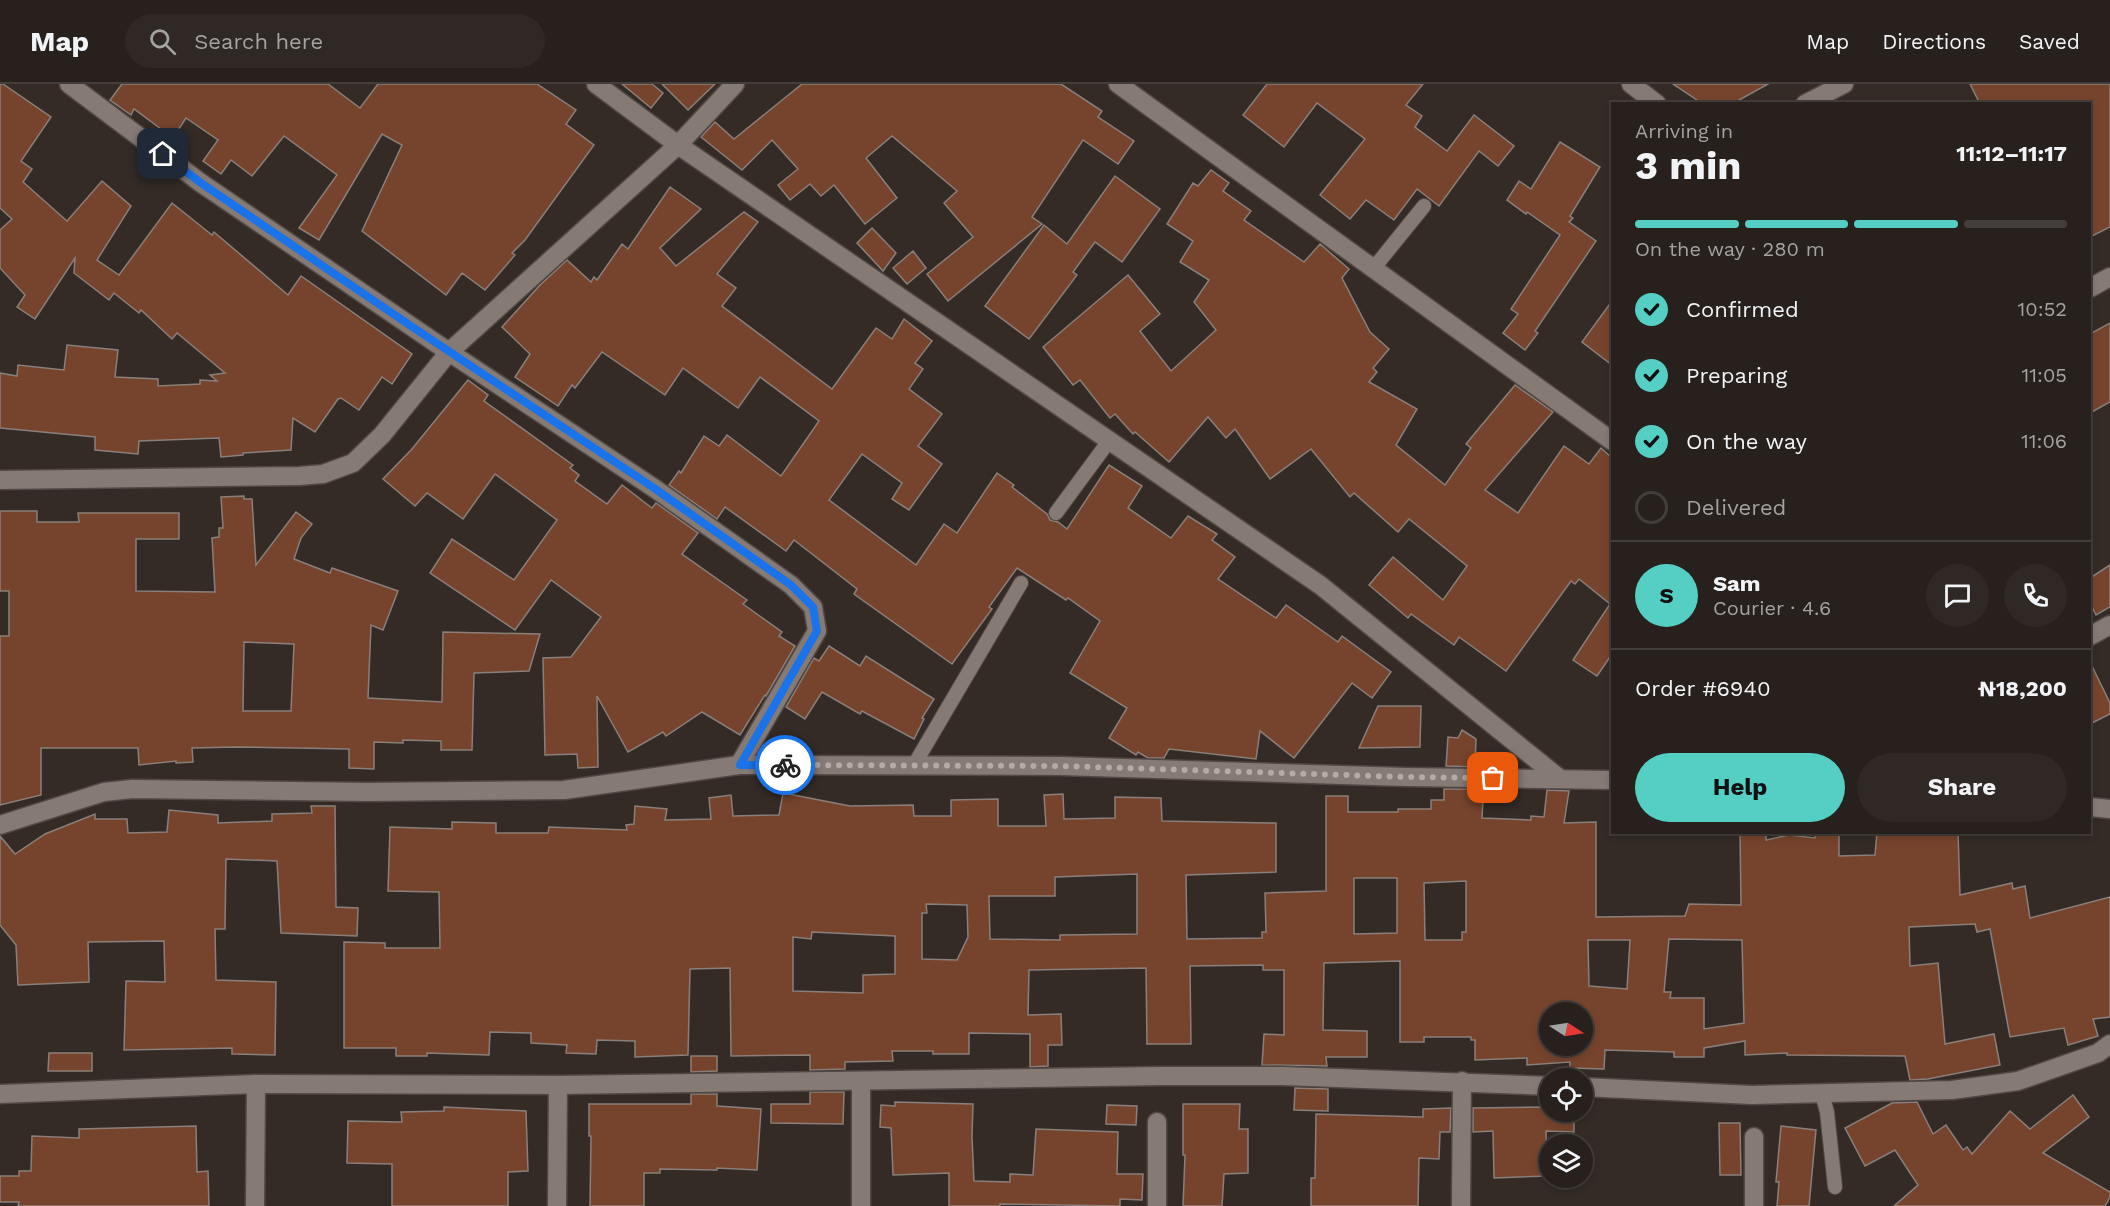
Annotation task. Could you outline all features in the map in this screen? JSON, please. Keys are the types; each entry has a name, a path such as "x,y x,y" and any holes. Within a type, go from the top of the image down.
{"street":[{"path":"69,84 201,183 654,488 791,585 813,607 817,631 740,765"},
{"path":"597,84 678,145 1320,585 1559,778"},
{"path":"0,480 299,476 323,474 353,463 382,435 449,352 678,145 735,84"},
{"path":"1118,84 1611,440"},
{"path":"1631,84 1654,102"},
{"path":"1809,102 1844,84"},
{"path":"2091,287 2110,277"},
{"path":"2091,635 2110,625"},
{"path":"0,825 104,792 132,789 368,792 564,790 740,765 1061,766 1395,777 1611,780"},
{"path":"2091,807 2110,809"},
{"path":"1593,1088 1752,1095 1952,1090 2018,1082 2106,1052"},
{"path":"0,1094 256,1084 558,1085 1282,1076 1539,1085"},
{"path":"861,1081 861,1206"},
{"path":"1461,1206 1462,1081"},
{"path":"255,1206 256,1084"},
{"path":"557,1206 558,1085"},
{"path":"1157,1122 1157,1206"},
{"path":"1754,1137 1754,1206"}],"lane":[{"path":"1373,269 1425,206"},
{"path":"1056,513 1109,441"},
{"path":"914,765 1021,582"},
{"path":"1822,1094 1827,1112 1836,1187"}],"building":[{"path":"0,84 51,117 21,161 32,169 23,182 67,221 102,181 131,206 97,260 119,275 172,203 212,235 214,232 288,295 301,276 412,354 392,384 382,377 359,410 341,398 338,399 315,432 293,418 291,450 221,457 219,438 139,441 138,454 95,450 95,437 0,428 0,373 17,376 18,365 64,370 67,345 118,350 115,377 158,379 158,386 200,384 200,380 217,381 210,375 225,373 177,333 172,339 141,310 139,313 114,293 109,300 74,273 75,258 35,319 17,307 25,295 0,268 0,230 12,219 0,208"},
{"path":"122,84 328,84 360,108 378,84 537,84 576,110 566,124 594,145 525,240 512,253 515,255 485,290 462,273 446,295 362,231 402,145 382,134 319,240 299,228 337,175 284,136 252,176 231,160 221,174 203,161 218,140 186,118 173,138 134,109 131,115 110,100"},
{"path":"622,84 652,84 663,93 651,108"},
{"path":"662,84 715,84 688,110"},
{"path":"802,84 1061,84 1102,111 1098,117 1134,141 1118,164 1083,140 1032,217 1042,224 948,301 927,274 973,237 944,203 957,191 892,136 866,158 897,198 865,224 834,185 821,196 810,184 790,200 778,185 798,169 772,140 742,170 701,137 715,122 734,139"},
{"path":"1267,84 1423,84 1406,105 1422,116 1415,127 1447,151 1474,115 1514,146 1498,166 1479,151 1439,206 1417,189 1394,220 1366,200 1350,219 1320,195 1365,139 1317,103 1284,147 1243,115"},
{"path":"1673,84 1768,84 1736,102 1700,102"},
{"path":"1970,84 2110,84 2110,227 2091,236 2091,102 1979,102"},
{"path":"1560,142 1600,167 1570,216 1573,218 1569,222 1596,241 1535,331 1538,333 1525,350 1503,333 1518,314 1511,309 1560,235 1507,200 1519,181 1531,189"},
{"path":"1211,170 1229,183 1223,191 1251,211 1244,220 1304,262 1320,244 1349,269 1342,278 1370,332 1389,349 1373,368 1377,372 1369,382 1417,409 1396,445 1445,485 1471,448 1466,444 1515,385 1553,412 1485,490 1518,513 1564,446 1589,464 1601,448 1611,457 1611,655 1597,676 1573,660 1610,604 1579,579 1575,584 1571,581 1506,671 1459,637 1454,645 1411,614 1408,618 1369,585 1393,557 1443,600 1467,566 1409,519 1398,532 1354,493 1350,497 1311,449 1270,479 1235,429 1226,438 1208,417 1169,462 1135,432 1133,434 1115,414 1110,418 1080,380 1073,385 1043,347 1128,275 1160,314 1140,331 1171,371 1216,330 1194,302 1209,280 1180,262 1193,241 1167,224 1193,183 1198,186"},
{"path":"1115,176 1160,209 1122,262 1095,242 1073,272 1077,275 1029,339 985,306 1044,225 1067,244"},
{"path":"670,187 701,209 660,248 676,266 744,212 758,222 717,274 736,288 722,306 832,389 876,328 892,339 904,319 932,341 915,363 923,369 909,389 942,414 918,446 942,464 909,510 892,499 902,483 862,454 829,500 916,565 944,524 957,533 997,473 1047,514 1050,520 1058,522 1067,529 1109,465 1142,486 1128,508 1171,538 1188,516 1217,534 1212,540 1235,557 1218,579 1276,618 1286,605 1338,642 1342,636 1391,672 1372,698 1352,683 1294,758 1260,731 1256,759 1169,749 1164,758 1148,758 1138,752 1136,755 1109,738 1127,708 1070,673 1100,621 1068,598 1066,600 1017,568 989,607 992,609 952,664 854,594 857,589 794,540 786,551 725,507 717,519 669,485 679,471 681,473 704,436 719,446 727,435 781,476 819,421 760,377 738,408 683,368 665,395 602,352 575,388 572,385 558,406 515,377 530,354 502,327 540,285 567,260 591,282 594,277 597,280 622,244 628,249"},
{"path":"872,228 896,253 883,271 857,243"},
{"path":"913,251 926,268 907,284 893,268"},
{"path":"1611,302 1611,364 1582,342"},
{"path":"2110,323 2110,402 2091,412 2091,333"},
{"path":"468,380 488,395 484,401 573,465 570,468 579,475 575,481 607,504 622,485 652,508 656,503 698,533 682,554 747,600 743,604 782,632 779,636 795,646 740,735 702,712 666,736 663,732 628,752 597,696 598,767 578,768 577,754 545,755 543,658 571,657 601,617 551,580 515,630 430,573 452,539 514,580 557,520 495,474 463,519 427,493 415,506 383,479 412,449"},
{"path":"244,496 244,499 252,499 256,565 296,512 312,524 301,538 294,559 330,573 332,568 398,591 383,630 371,625 368,698 442,702 443,632 540,634 529,671 474,673 472,750 441,750 441,741 374,742 374,769 349,768 349,749 192,748 193,762 176,763 176,761 139,765 138,748 41,748 41,795 0,805 0,636 9,636 9,591 0,591 0,511 37,511 37,522 79,522 78,513 179,513 179,539 136,539 136,591 215,592 212,538 219,537 219,528 223,528 221,497","holes":["244,642 294,644 291,711 243,711"]},
{"path":"2110,565 2110,607 2096,615 2091,605 2091,577"},
{"path":"829,646 860,666 866,656 934,699 922,718 924,719 914,739 862,711 860,714 822,692 805,719 786,707 814,658 819,661"},
{"path":"2091,664 2110,703 2110,714 2091,724"},
{"path":"1378,706 1421,706 1420,747 1359,748"},
{"path":"1462,730 1476,739 1475,767 1446,766 1448,737 1458,738"},
{"path":"1444,789 1474,789 1474,800 1483,800 1482,818 1531,820 1531,816 1544,817 1547,790 1569,791 1564,823 1596,822 1596,917 1685,916 1689,904 1741,905 1740,834 1766,834 1766,840 1789,835 1815,838 1815,834 1839,834 1839,856 1875,855 1877,834 1958,834 1960,895 2012,883 2013,889 2025,886 2030,918 2110,897 2110,1017 2093,1019 2098,1036 2068,1045 2064,1028 2010,1037 1990,929 1977,932 1975,924 1909,927 1910,966 1938,963 1945,1044 1994,1034 2000,1065 1928,1079 1910,1080 1905,1056 1787,1055 1787,1053 1745,1055 1745,1041 1704,1048 1704,1057 1674,1057 1674,1052 1605,1050 1604,1069 1570,1068 1570,1062 1527,1065 1527,1058 1475,1060 1475,1040 1471,1040 1471,1037 1424,1037 1424,1042 1400,1042 1400,961 1324,963 1323,1030 1367,1031 1367,1057 1326,1057 1327,1066 1262,1065 1264,1034 1284,1035 1284,970 1263,970 1263,965 1190,966 1191,1044 1147,1044 1146,968 1029,970 1028,1015 1061,1014 1062,1045 1048,1045 1048,1066 1030,1067 1030,1034 969,1033 969,1054 892,1051 893,1061 845,1062 845,1069 810,1070 810,1055 731,1056 730,968 690,969 688,1055 635,1057 635,1041 597,1040 596,1054 566,1053 567,1045 531,1043 531,1033 490,1032 489,1055 427,1053 427,1056 396,1056 396,1048 344,1048 344,942 385,943 385,948 440,948 439,892 388,891 390,827 452,829 452,822 496,823 496,833 548,833 549,827 627,830 626,825 634,824 635,806 667,809 665,820 711,819 709,798 731,795 733,816 779,815 783,793 850,806 913,805 914,816 951,816 951,800 998,799 998,826 1046,826 1044,795 1063,794 1064,819 1115,818 1115,797 1161,798 1162,821 1276,823 1276,872 1186,875 1187,939 1262,938 1262,932 1266,932 1265,893 1326,891 1326,796 1348,796 1348,812 1398,812 1398,809 1431,809 1431,800 1444,800","holes":["1137,874 1137,934 1060,935 1060,940 990,939 989,896 1055,896 1055,877","1354,878 1397,878 1397,933 1354,934","1466,881 1466,932 1462,932 1462,940 1425,940 1424,883","926,904 967,905 968,937 957,960 922,959 922,913 927,913","812,932 895,936 895,974 863,975 863,993 793,991 793,937 811,939","1669,939 1742,940 1744,1023 1704,1029 1704,998 1670,998 1671,992 1664,992","1588,940 1630,940 1627,989 1589,986"]},
{"path":"311,806 335,806 336,907 358,908 357,936 281,933 277,861 226,859 225,929 215,929 216,980 276,982 275,1055 232,1054 232,1048 124,1050 126,981 165,982 164,941 88,942 89,982 18,985 16,945 0,925 0,836 15,854 45,834 95,814 95,819 127,819 128,833 167,832 169,810 218,815 218,823 272,821 272,814 312,813"},
{"path":"49,1053 92,1053 92,1071 48,1071"},
{"path":"691,1056 717,1056 717,1071 691,1072"},
{"path":"1295,1088 1328,1089 1328,1111 1294,1110"},
{"path":"810,1092 844,1092 843,1124 771,1123 771,1104 810,1104"},
{"path":"691,1094 717,1094 717,1106 761,1109 757,1170 660,1169 660,1173 644,1173 644,1206 590,1206 589,1104 691,1104"},
{"path":"2073,1095 2089,1117 2043,1153 2110,1192 2105,1206 1894,1206 1918,1185 1895,1150 1865,1166 1845,1128 1892,1103 1917,1102 1933,1134 1946,1125 1963,1150 1967,1147 1972,1154 2010,1111 2030,1129"},
{"path":"895,1102 973,1104 974,1181 1010,1182 1010,1174 1033,1175 1036,1129 1118,1132 1117,1174 1143,1174 1142,1200 1120,1199 1120,1206 1000,1204 1000,1206 949,1206 949,1173 893,1175 891,1128 880,1127 881,1105 895,1106"},
{"path":"1183,1104 1240,1104 1239,1129 1248,1129 1248,1173 1224,1174 1222,1206 1183,1206 1185,1155 1183,1155"},
{"path":"1107,1105 1137,1106 1136,1125 1106,1124"},
{"path":"444,1107 526,1111 528,1171 508,1172 508,1206 392,1206 392,1164 347,1163 348,1121 402,1122 401,1112 444,1111"},
{"path":"1539,1107 1539,1122 1574,1122 1574,1132 1546,1131 1546,1134 1539,1134 1539,1176 1494,1178 1493,1131 1473,1132 1473,1108"},
{"path":"1451,1108 1450,1132 1440,1132 1439,1159 1419,1158 1418,1206 1311,1206 1311,1178 1315,1178 1316,1114 1423,1117 1423,1109"},
{"path":"1719,1123 1740,1123 1741,1175 1720,1175"},
{"path":"196,1126 197,1172 208,1171 209,1206 18,1206 19,1202 0,1202 0,1176 19,1176 19,1171 31,1171 32,1136 79,1138 79,1129"},
{"path":"1781,1126 1816,1130 1809,1206 1777,1206 1779,1182 1776,1182"}],"way so far":[{"path":"785,765 1061,766 1493,778"}],"route":[{"path":"163,154 201,183 411,326 654,488 791,585 813,607 817,631 740,765 785,765"}]}
